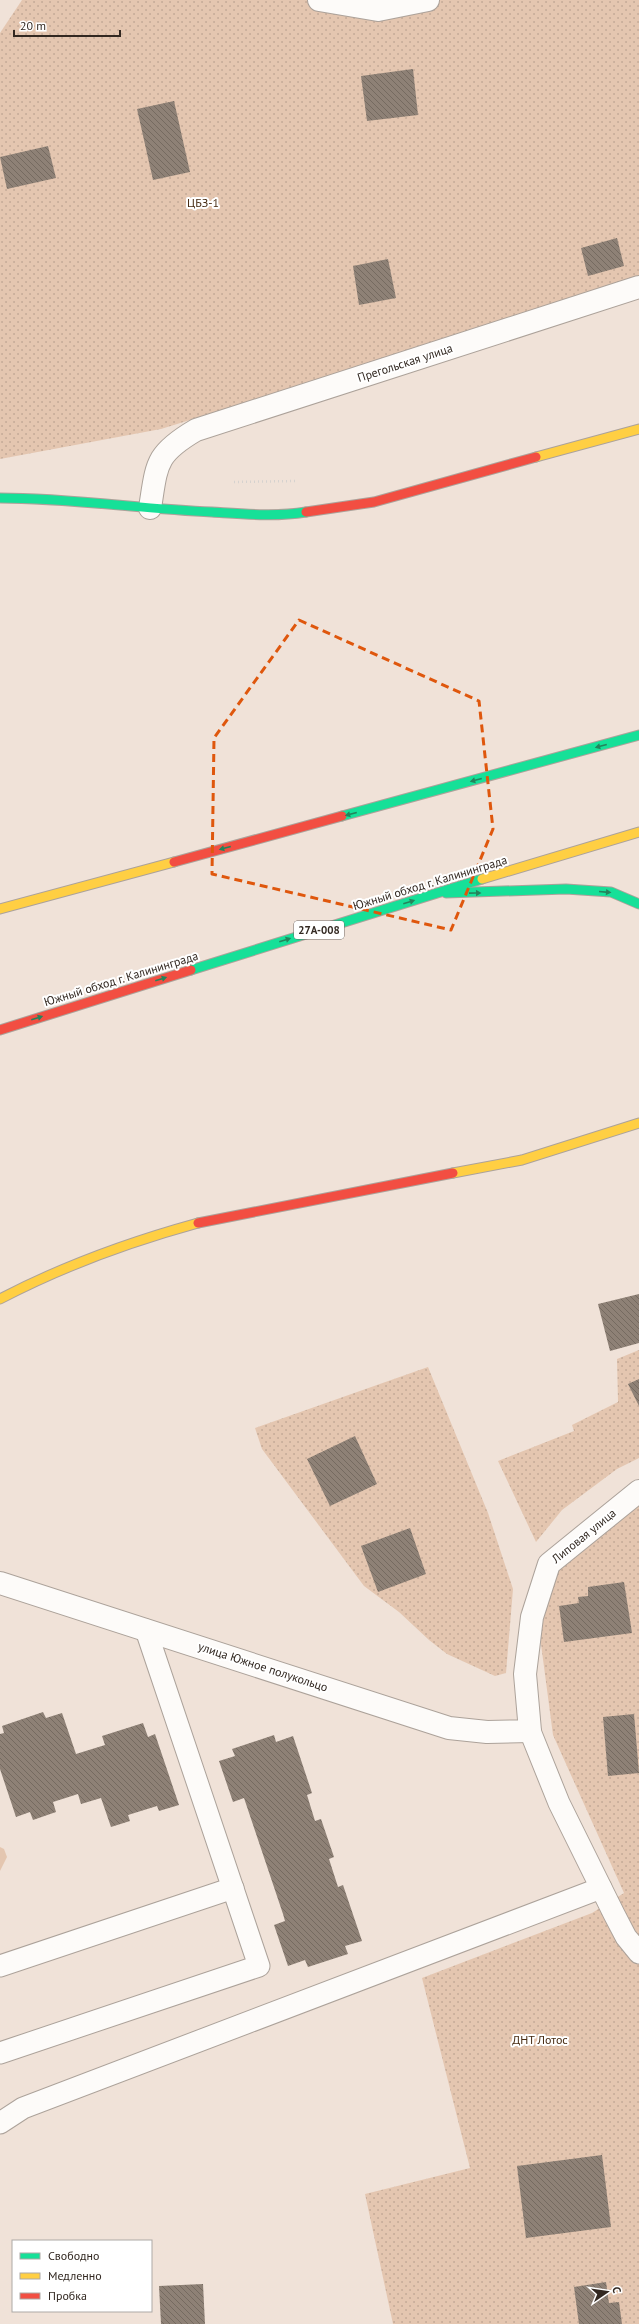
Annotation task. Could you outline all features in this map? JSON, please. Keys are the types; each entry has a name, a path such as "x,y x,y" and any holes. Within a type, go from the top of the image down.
{"main road":[{"path":"0,498 38,498 150,508 280,516 374,502 639,429"},
{"path":"0,909 639,735"},
{"name":"Южный обход г. Калининграда","path":"0,1030 436,893 639,832"},
{"path":"436,893 511,892 566,889 611,892 639,904"},
{"path":"0,1298 44,1276 146,1237 221,1217 522,1160 639,1123"}],"street":[{"path":"320,0 378,10 428,0"},
{"name":"Прегольская улица","path":"150,508 156,467 173,444 196,430 639,287"},
{"name":"Липовая улица","path":"530,1731 524,1674 532,1617 549,1564 639,1491"},
{"name":"улица Южное полукольцо","path":"0,1583 449,1728 487,1732 530,1731"}],"lane":[{"path":"0,2053 259,1966 146,1630"},
{"path":"530,1731 559,1803 626,1936 639,1953"},
{"path":"0,1966 233,1888"},
{"path":"0,2122 31,2105 601,1888"}],"path":[{"path":"233,482 304,481"}],"highlighted area":[{"path":"299,620 479,701 493,829 451,930 212,874 214,738"}],"green space":[{"name":"ЦБЗ-1","path":"22,0 639,0 639,281 161,429 0,459 0,33"},
{"path":"639,1350 639,1458 617,1469 562,1510 536,1542 498,1461 574,1431 572,1425 618,1402 617,1359"},
{"path":"428,1367 488,1513 513,1589 506,1673 495,1676 447,1654 429,1640 399,1612 364,1586 262,1449 255,1428"},
{"name":"ДНТ Лотос","path":"639,1503 639,2324 393,2324 365,2194 470,2168 422,1978 592,1913 624,1893 553,1735 539,1629 559,1568"},
{"path":"0,1847 4,1849 7,1857 0,1871"}],"building":[{"path":"413,69 418,115 367,121 361,76"},
{"path":"174,101 190,172 153,180 137,109"},
{"path":"48,146 56,178 7,189 0,157"},
{"path":"617,238 624,266 588,276 581,248"},
{"path":"388,259 396,298 359,305 353,266"},
{"path":"639,1294 639,1343 610,1351 598,1304"},
{"path":"639,1379 639,1406 628,1384"},
{"path":"355,1436 377,1484 330,1506 307,1459"},
{"path":"410,1528 426,1574 378,1592 361,1546"},
{"path":"624,1582 632,1633 564,1642 559,1606 579,1603 578,1597 588,1596 588,1587"},
{"path":"43,1712 46,1718 62,1713 76,1754 105,1745 102,1736 143,1723 148,1737 155,1734 179,1805 159,1811 157,1806 128,1815 130,1821 111,1827 101,1798 81,1804 78,1794 53,1802 56,1812 33,1820 30,1812 16,1817 0,1769 0,1734 4,1733 2,1726"},
{"path":"634,1714 639,1773 608,1776 603,1717"},
{"path":"274,1735 276,1742 293,1736 312,1793 307,1795 315,1821 321,1819 334,1857 329,1859 338,1887 343,1885 362,1941 345,1946 348,1954 308,1967 305,1960 288,1966 274,1925 285,1921 244,1798 233,1802 219,1761 235,1756 232,1749"},
{"path":"602,2155 611,2227 526,2238 517,2166"},
{"path":"606,2282 609,2303 619,2302 622,2324 579,2324 574,2287"},
{"path":"203,2284 205,2324 161,2324 159,2286"}],"traffic: fast":[{"path":"0,498 27,498 185,511 248,514 271,515 306,512"},
{"path":"342,816 639,735"},
{"path":"191,970 482,879"},
{"path":"446,893 566,889 611,892 639,904"}],"traffic: slow":[{"path":"536,457 639,429"},
{"path":"482,879 639,832"},
{"path":"0,909 174,862"},
{"path":"453,1173 522,1160 639,1123"},
{"path":"0,1299 72,1265 147,1238 198,1223"}],"traffic: jam":[{"path":"306,512 374,502 536,457"},
{"path":"174,862 342,816"},
{"path":"0,1030 191,970"},
{"path":"198,1223 453,1173"}]}
